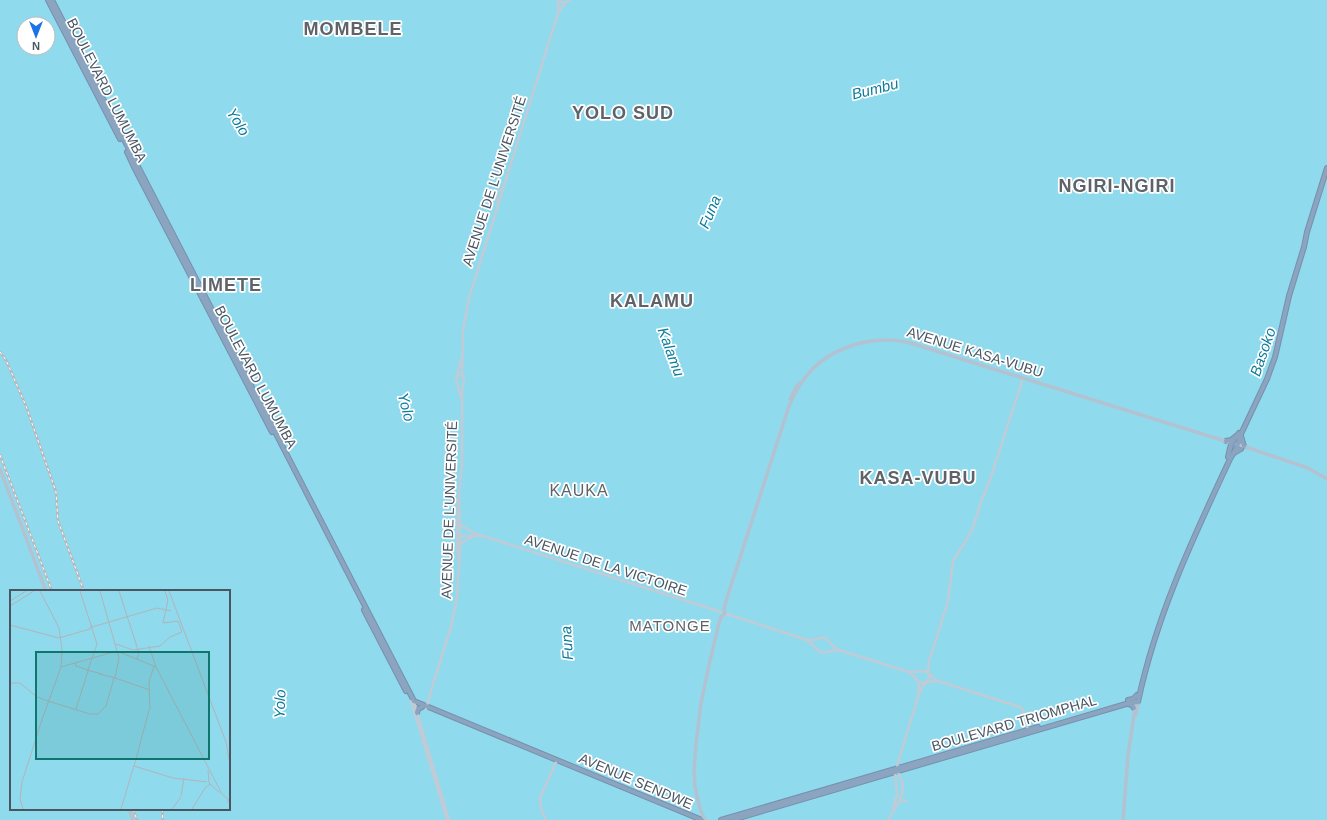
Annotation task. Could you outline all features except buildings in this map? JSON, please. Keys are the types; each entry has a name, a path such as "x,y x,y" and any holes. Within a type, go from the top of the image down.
{"highway":[{"name":"BOULEVARD LUMUMBA","path":"48,0 358,594"},
{"name":"BOULEVARD LUMUMBA","path":"52,0 413,702"},
{"path":"1127,702 1137,699 1154,640 1172,590 1234,446 1267,380 1275,357 1305,239 1327,168"},
{"path":"1231,454 1225,442 1231,440 1240,433"},
{"path":"1231,454 1243,448 1240,433"},
{"name":"BOULEVARD TRIOMPHAL","path":"721,820 896,772 1137,699"},
{"path":"413,702 424,707"},
{"path":"1127,702 1134,708"},
{"path":"417,713 418,709 424,707"},
{"name":"AVENUE SENDWE","path":"424,707 694,819 703,820"},
{"name":"BOULEVARD TRIOMPHAL","path":"732,820 896,772"},
{"path":"694,819 698,816 700,811"}],"main road":[{"path":"558,13 559,0 565,3"},
{"path":"558,13 565,3 570,0"},
{"name":"AVENUE DE L’UNIVERSITÉ","path":"462,376 463,330 469,298 558,13"},
{"path":"498,202 496,193 502,189"},
{"name":"AVENUE KASA-VUBU","path":"703,820 696,794 694,779 696,744 704,689 715,639 789,406 804,379 819,364 838,351 864,342 896,340 912,343 1234,446"},
{"name":"AVENUE DE L’UNIVERSITÉ","path":"458,376 462,358"},
{"path":"458,376 462,376 464,378 463,381 461,383 458,382 456,378 458,376"},
{"path":"894,809 896,800 896,772 919,694 923,686 929,680 928,665 948,601 953,563 973,527 1023,378"},
{"path":"791,396 798,382 804,379"},
{"name":"AVENUE DE L’UNIVERSITÉ","path":"424,707 454,617 458,594 460,562 459,492 461,480 463,381"},
{"name":"AVENUE DE L’UNIVERSITÉ","path":"458,382 462,404"},
{"path":"789,406 794,385"},
{"path":"1234,446 1252,449 1308,468 1327,479"},
{"path":"0,469 46,590"},
{"path":"459,492 459,524 473,533 484,537"},
{"path":"460,515 464,527"},
{"path":"460,562 457,549 459,536 484,537"},
{"path":"460,546 463,542 473,536"},
{"name":"AVENUE DE LA VICTOIRE","path":"484,537 807,640"},
{"path":"807,640 826,638 839,650 909,672 924,671 937,681"},
{"path":"807,640 820,652 839,650"},
{"path":"815,648 815,643 817,640"},
{"path":"828,651 830,648 830,643"},
{"path":"919,694 918,675 928,665"},
{"path":"909,672 922,683 937,681 1014,705 1023,710 1029,731"},
{"path":"1124,820 1126,771 1134,708 1137,699"},
{"path":"1124,820 1137,699"},
{"name":"BOULEVARD LUMUMBA","path":"413,702 448,820"},
{"name":"BOULEVARD LUMUMBA","path":"413,702 448,820"},
{"path":"546,820 540,804 541,795 556,761"},
{"path":"887,820 898,802 902,789 902,783 896,772"},
{"path":"896,784 902,783"},
{"path":"898,802 903,800 907,801"},
{"path":"129,810 133,820"}],"water":[{"path":"0,0 1327,0 1327,820 0,820"}],"railway":[{"path":"0,352 6,360 26,406 56,492 58,521 84,590"},
{"path":"0,455 52,590"},
{"path":"133,810 137,820"},
{"path":"162,810 163,820"}],"district":[{"name":"MOMBELE","path":"353,29"},
{"name":"YOLO SUD","path":"623,113"},
{"name":"NGIRI-NGIRI","path":"1117,186"},
{"name":"LIMETE","path":"226,285"},
{"name":"KALAMU","path":"652,301"},
{"name":"KASA-VUBU","path":"918,478"},
{"name":"KAUKA","path":"579,490"},
{"name":"MATONGE","path":"670,626"}],"water label":[{"name":"Bumbu","path":"875,89"},
{"name":"Yolo","path":"238,122"},
{"name":"Funa","path":"710,212"},
{"name":"Kalamu","path":"671,352"},
{"name":"Basoko","path":"1263,352"},
{"name":"Yolo","path":"406,407"},
{"name":"Funa","path":"567,643"},
{"name":"Yolo","path":"280,704"}]}
